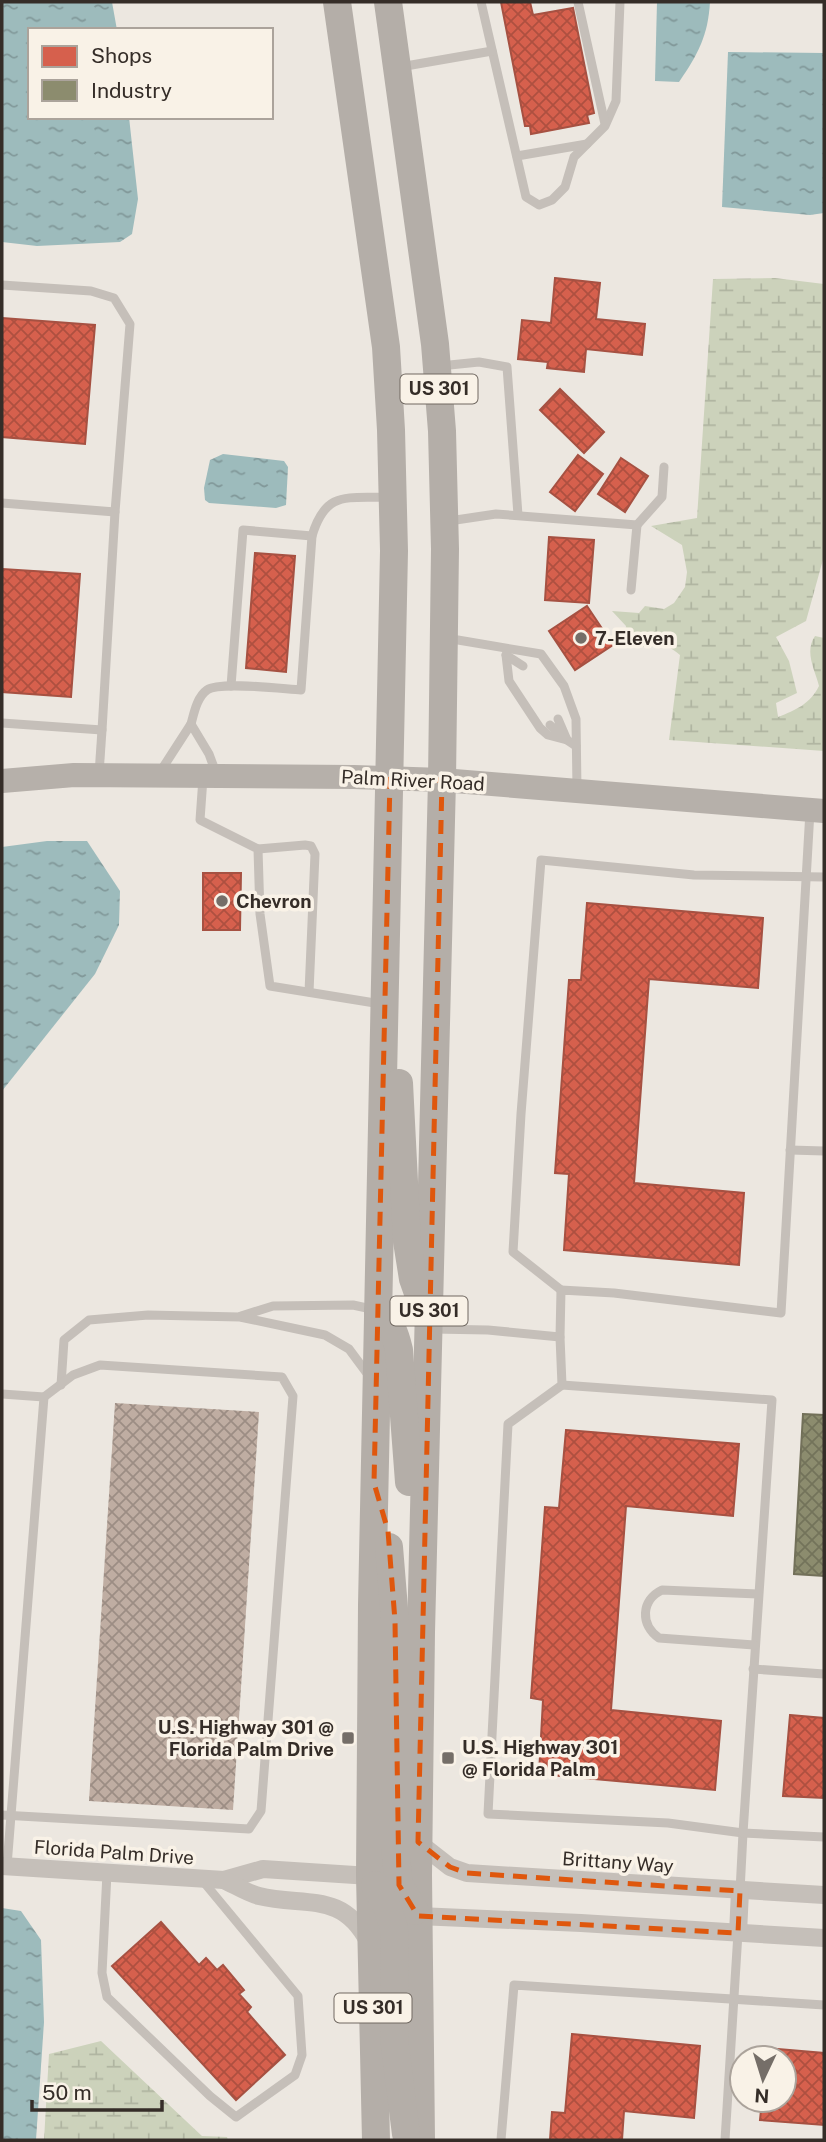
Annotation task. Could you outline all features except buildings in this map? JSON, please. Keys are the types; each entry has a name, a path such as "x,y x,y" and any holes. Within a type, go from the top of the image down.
{"main road":[{"name":"US 301","path":"337,2 386,347 394,551 375,1385 370,1876 376,2140"},
{"name":"US 301","path":"388,2 437,366 444,522 442,780 418,1842 421,2140"},
{"path":"383,1004 399,1082 407,1241 413,1279 429,1322"},
{"path":"378,1311 394,1330 399,1350 421,1632"},
{"path":"374,1483 388,1531 395,1621 395,1848 399,1885 418,1916"},
{"path":"370,1876 387,1907 394,1928 395,2047 406,2140"}],"street":[{"name":"Palm River Road","path":"2,781 159,774 442,780 817,810"},
{"name":"Brittany Way","path":"418,1842 450,1867 467,1873 824,1895"},
{"name":"Florida Palm Drive","path":"4,1866 224,1880 263,1869 370,1876"},
{"name":"Florida Palm Drive","path":"224,1880 258,1896 320,1902 342,1910 360,1926 372,1947"},
{"path":"738,1933 740,1891"},
{"path":"418,1916 824,1938"}],"lane":[{"path":"481,2 526,197 538,205 552,200 565,187 574,157 605,126 616,101 620,2"},
{"path":"578,2 605,126"},
{"path":"398,67 492,51"},
{"path":"517,156 589,144"},
{"path":"2,285 92,291 114,299 130,324 99,775"},
{"path":"437,366 479,362 507,367 518,515"},
{"path":"631,590 637,525 662,497 664,467"},
{"path":"159,774 191,724 198,701 207,690 231,686 301,690 312,536 316,520 334,500 393,497"},
{"path":"2,503 115,512"},
{"path":"444,522 496,514 637,525"},
{"path":"231,686 243,530 312,536"},
{"path":"444,637 505,651 541,654 564,686 576,719 577,791"},
{"path":"505,651 523,666"},
{"path":"505,651 514,671"},
{"path":"505,651 509,681 540,728 576,746"},
{"path":"554,722 567,740"},
{"path":"2,723 102,730"},
{"path":"191,724 209,754 210,775 200,821 258,849 304,845 311,846 315,854 309,992"},
{"path":"817,810 806,876 781,1313 614,1293 561,1290 513,1252 541,860 694,875 806,876 824,877"},
{"path":"258,849 260,914 270,986 383,1004"},
{"path":"790,1150 824,1151"},
{"path":"561,1290 562,1385"},
{"path":"240,1317 272,1306 353,1305 378,1311"},
{"path":"61,1385 64,1340 89,1320 148,1315 240,1317 325,1335 349,1349 375,1385"},
{"path":"429,1322 560,1337"},
{"path":"2,1394 44,1397 73,1376 100,1365 282,1377 293,1396 261,1811 248,1829 6,1815"},
{"path":"740,1891 743,1833 753,1669 754,1645 772,1400 562,1385 508,1423 488,1814 668,1823 743,1833 824,1837"},
{"path":"4,1866 6,1815 44,1397"},
{"path":"754,1645 659,1639 649,1631 646,1619 652,1594 662,1590 758,1594"},
{"path":"753,1669 824,1674"},
{"path":"107,1873 102,1973 107,1997 210,2096 236,2117 295,2075 302,2055 298,1996 201,1879"},
{"path":"725,2140 738,1933"},
{"path":"501,2140 514,1985 824,2005"}],"highlighted area":[{"path":"390,779 442,780 418,1842 450,1867 467,1873 740,1891 738,1933 418,1916 399,1885 395,1621 388,1531 374,1483"}],"green space":[{"path":"775,278 824,284 824,556 806,621 776,637 789,661 797,693 776,703 778,717 802,706 815,692 819,686 810,648 815,636 824,638 824,751 669,740 680,655 666,646 639,647 624,642 626,626 612,611 639,613 645,606 664,609 674,603 685,587 687,572 682,545 651,526 697,518 713,279"},
{"path":"101,2041 202,2136 227,2137 228,2140 44,2140 49,2054"}],"water":[{"path":"2,2 112,2 117,28 28,28 28,119 129,119 138,199 132,234 120,242 37,246 2,242"},
{"path":"657,2 710,2 701,44 679,82 655,81"},
{"path":"728,52 824,53 824,213 810,215 722,207"},
{"path":"223,454 284,461 288,467 286,505 276,508 209,503 205,500 204,488 210,460"},
{"path":"47,841 87,841 120,891 119,925 95,974 2,1091 2,847"},
{"path":"2,1908 21,1911 41,1940 44,2022 36,2140 2,2140"}],"place":[{"name":"7-Eleven","path":"581,638"},
{"name":"Chevron","path":"222,901"},
{"name":"U.S. Highway 301 @ Florida Palm Drive","path":"348,1738"},
{"name":"U.S. Highway 301 @ Florida Palm","path":"448,1758"}]}
